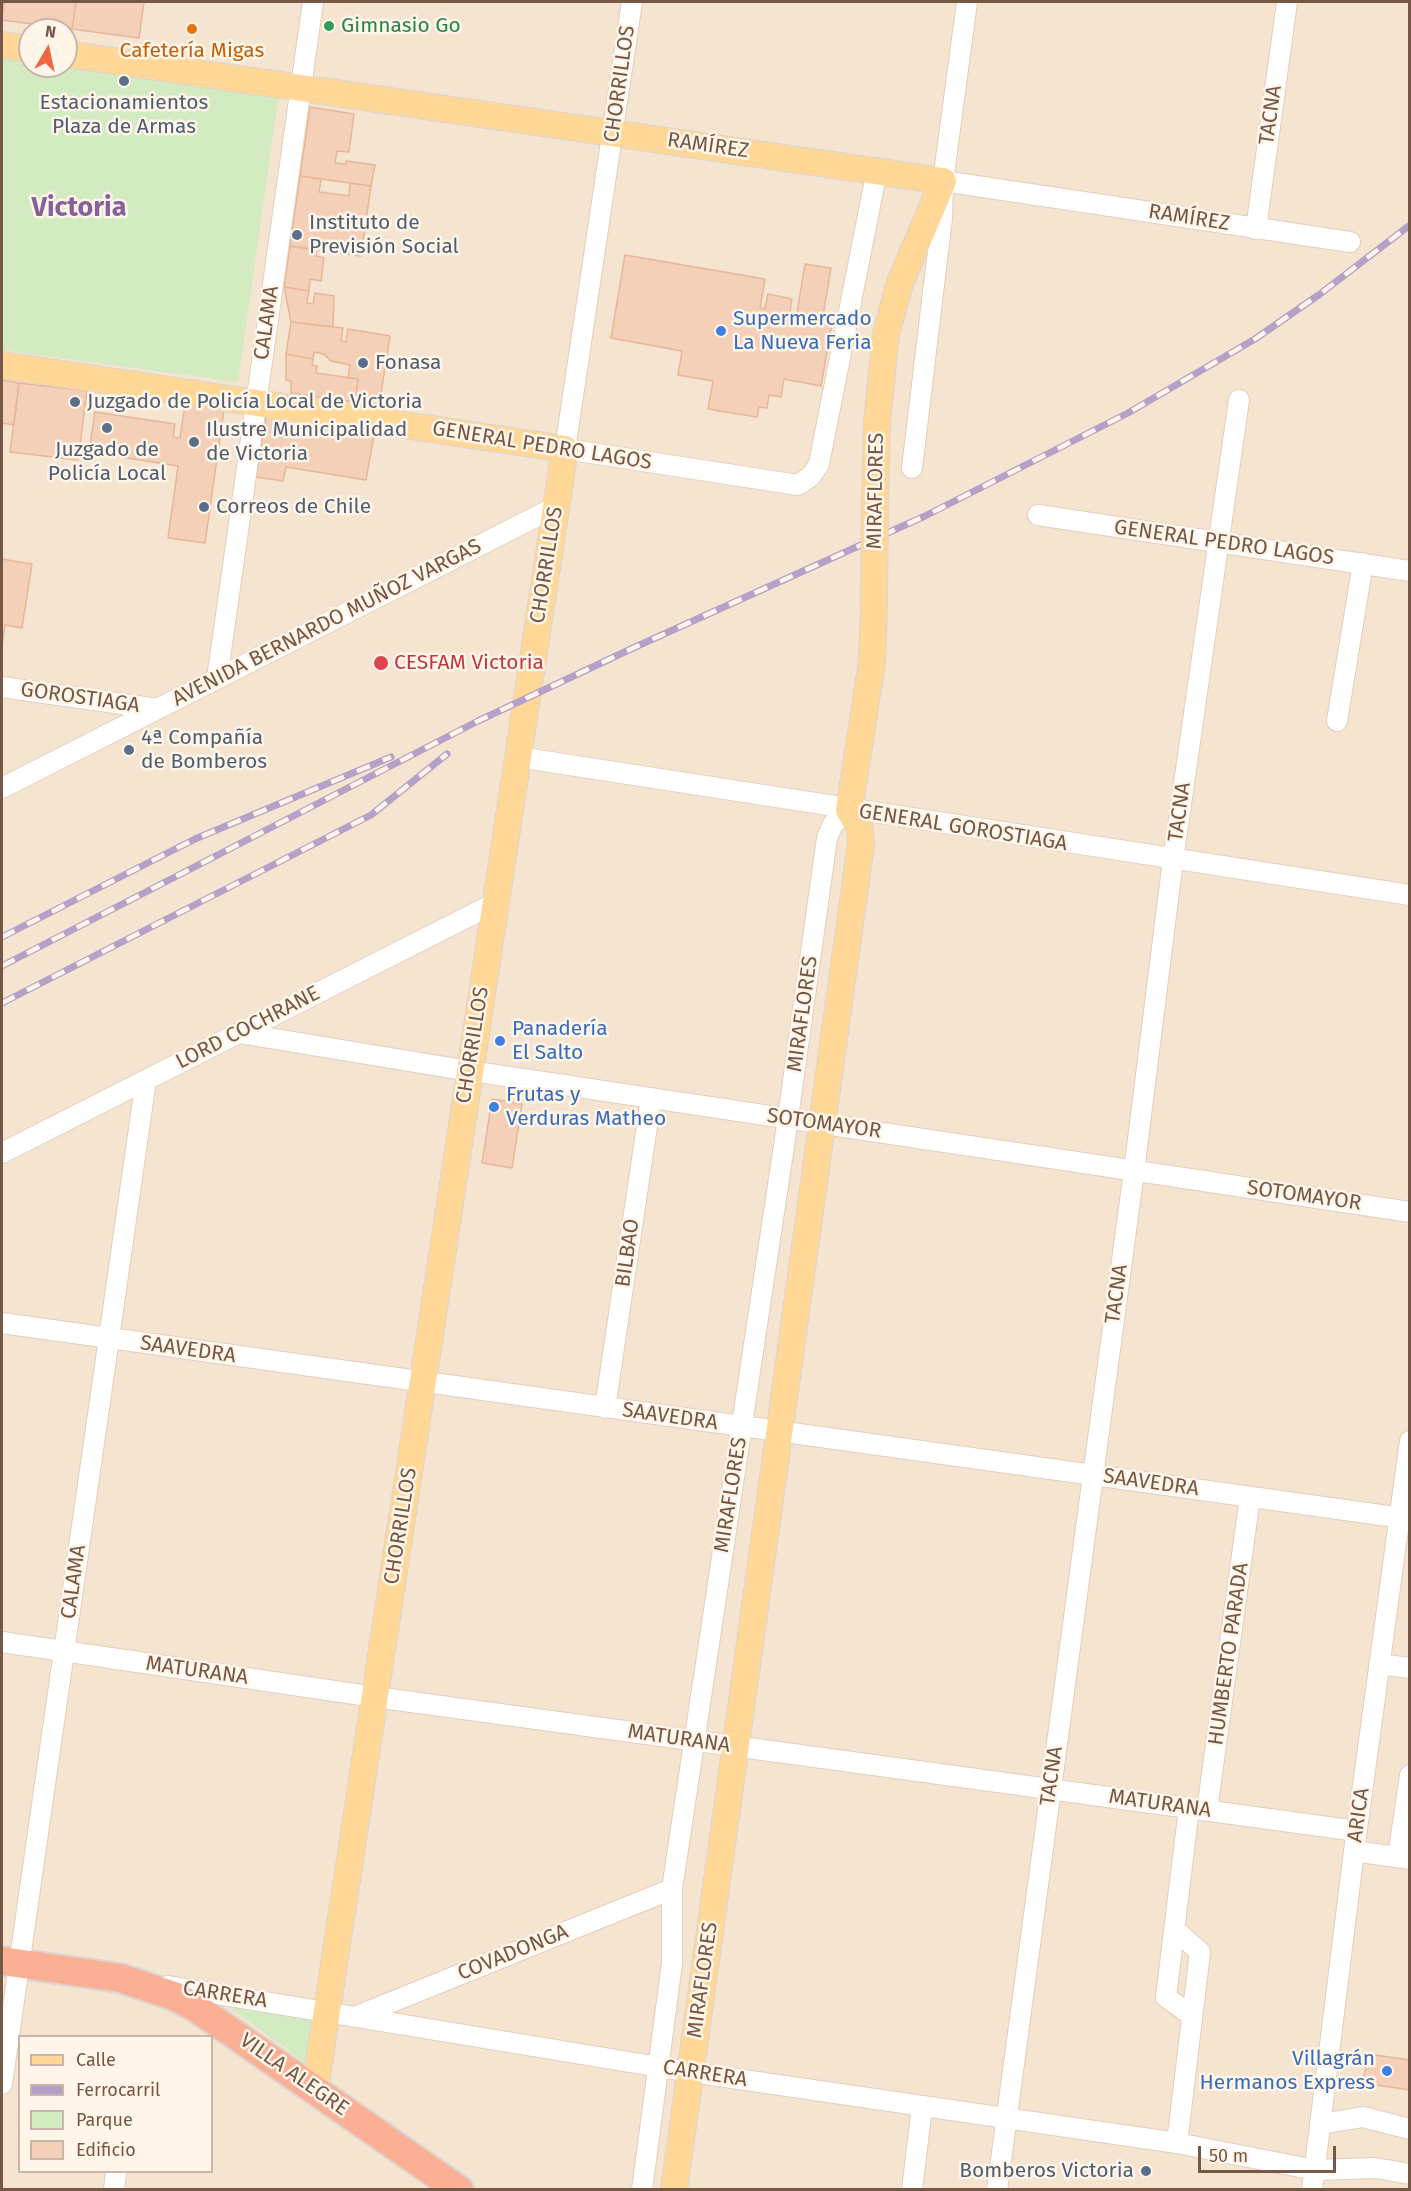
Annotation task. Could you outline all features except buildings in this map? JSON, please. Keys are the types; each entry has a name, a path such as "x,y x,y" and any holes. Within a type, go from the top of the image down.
{"highway":[{"name":"CARRERA","path":"10,1962 120,1978"},
{"name":"VILLA ALEGRE","path":"120,1978 174,1996 195,2007 459,2190"}],"main road":[{"path":"2,45 18,47"},
{"name":"RAMÍREZ","path":"78,56 943,181"},
{"name":"MIRAFLORES","path":"674,2190 861,844 860,828 849,810 872,662 878,412 886,334 900,283 943,181"},
{"name":"GENERAL PEDRO LAGOS","path":"2,365 565,449"},
{"name":"CHORRILLOS","path":"315,2089 565,449"}],"street":[{"name":"CALAMA","path":"217,679 313,2"},
{"name":"CHORRILLOS","path":"565,449 632,2"},
{"name":"MIRAFLORES","path":"912,468 942,218 943,181 967,2"},
{"name":"TACNA","path":"1256,229 1287,2"},
{"name":"GENERAL PEDRO LAGOS","path":"565,449 798,485 811,476 819,464 877,170"},
{"name":"RAMÍREZ","path":"943,181 1350,243"},
{"name":"TACNA","path":"997,2190 1134,1171 1173,860 1239,400"},
{"name":"AVENIDA BERNARDO MUÑOZ VARGAS","path":"2,788 556,506"},
{"name":"GENERAL PEDRO LAGOS","path":"1038,515 1410,571"},
{"path":"1337,721 1363,563"},
{"name":"GOROSTIAGA","path":"2,687 158,709"},
{"name":"GENERAL GOROSTIAGA","path":"518,757 1410,896"},
{"name":"MIRAFLORES","path":"642,2190 672,1963 672,1889 788,1119 827,838 833,824 849,810"},
{"name":"LORD COCHRANE","path":"2,1153 495,903"},
{"name":"SOTOMAYOR","path":"239,1033 651,1099 1410,1212"},
{"name":"CALAMA","path":"2,2084 10,1962 64,1651 146,1080"},
{"name":"BILBAO","path":"605,1408 651,1099"},
{"name":"SAAVEDRA","path":"2,1323 1404,1518"},
{"name":"ARICA","path":"1312,2190 1379,1664 1404,1518 1410,1441"},
{"name":"HUMBERTO PARADA","path":"1192,2016 1166,1997 1174,1929 1198,1809 1250,1497"},
{"name":"MATURANA","path":"2,1642 375,1697 1357,1831"},
{"path":"1379,1664 1410,1668"},
{"path":"1354,1851 1404,1858 1410,1775"},
{"name":"COVADONGA","path":"354,2017 672,1889"},
{"path":"1174,1929 1200,1952 1177,2143"},
{"name":"CARRERA","path":"120,1978 690,2072 1177,2143 1315,2170 1375,2168 1410,2174"},
{"path":"912,2190 922,2107"},
{"path":"1321,2124 1363,2117 1410,2128"},
{"path":"114,2190 116,2173"}],"shaded area":[{"path":"2,2 1409,2 1409,2189 2,2189"}],"green space":[{"path":"2,55 18,57 18,78 78,78 78,68 279,93 238,382 2,350"},
{"path":"226,2005 317,2022 309,2065"}],"railway":[{"path":"2,966 478,721 925,516 1128,413 1255,339 1320,294 1410,225"},
{"path":"2,1003 371,815 447,754"},
{"path":"2,937 195,839 391,757"}],"place":[{"name":"Gimnasio Go","path":"329,26"},
{"name":"Cafetería Migas","path":"192,29"},
{"name":"Estacionamientos Plaza de Armas","path":"124,81"},
{"name":"Instituto de Previsión Social","path":"297,235"},
{"name":"Supermercado La Nueva Feria","path":"721,331"},
{"name":"Fonasa","path":"363,363"},
{"name":"Juzgado de Policía Local de Victoria","path":"75,402"},
{"name":"Juzgado de Policía Local","path":"107,428"},
{"name":"Ilustre Municipalidad de Victoria","path":"194,442"},
{"name":"Correos de Chile","path":"204,507"},
{"name":"CESFAM Victoria","path":"381,663"},
{"name":"4ª Compañía de Bomberos","path":"129,750"},
{"name":"Panadería El Salto","path":"500,1041"},
{"name":"Frutas y Verduras Matheo","path":"494,1107"},
{"name":"Villagrán Hermanos Express","path":"1387,2071"},
{"name":"Bomberos Victoria","path":"1146,2171"}],"district":[{"name":"Victoria","path":"79,208"}]}
